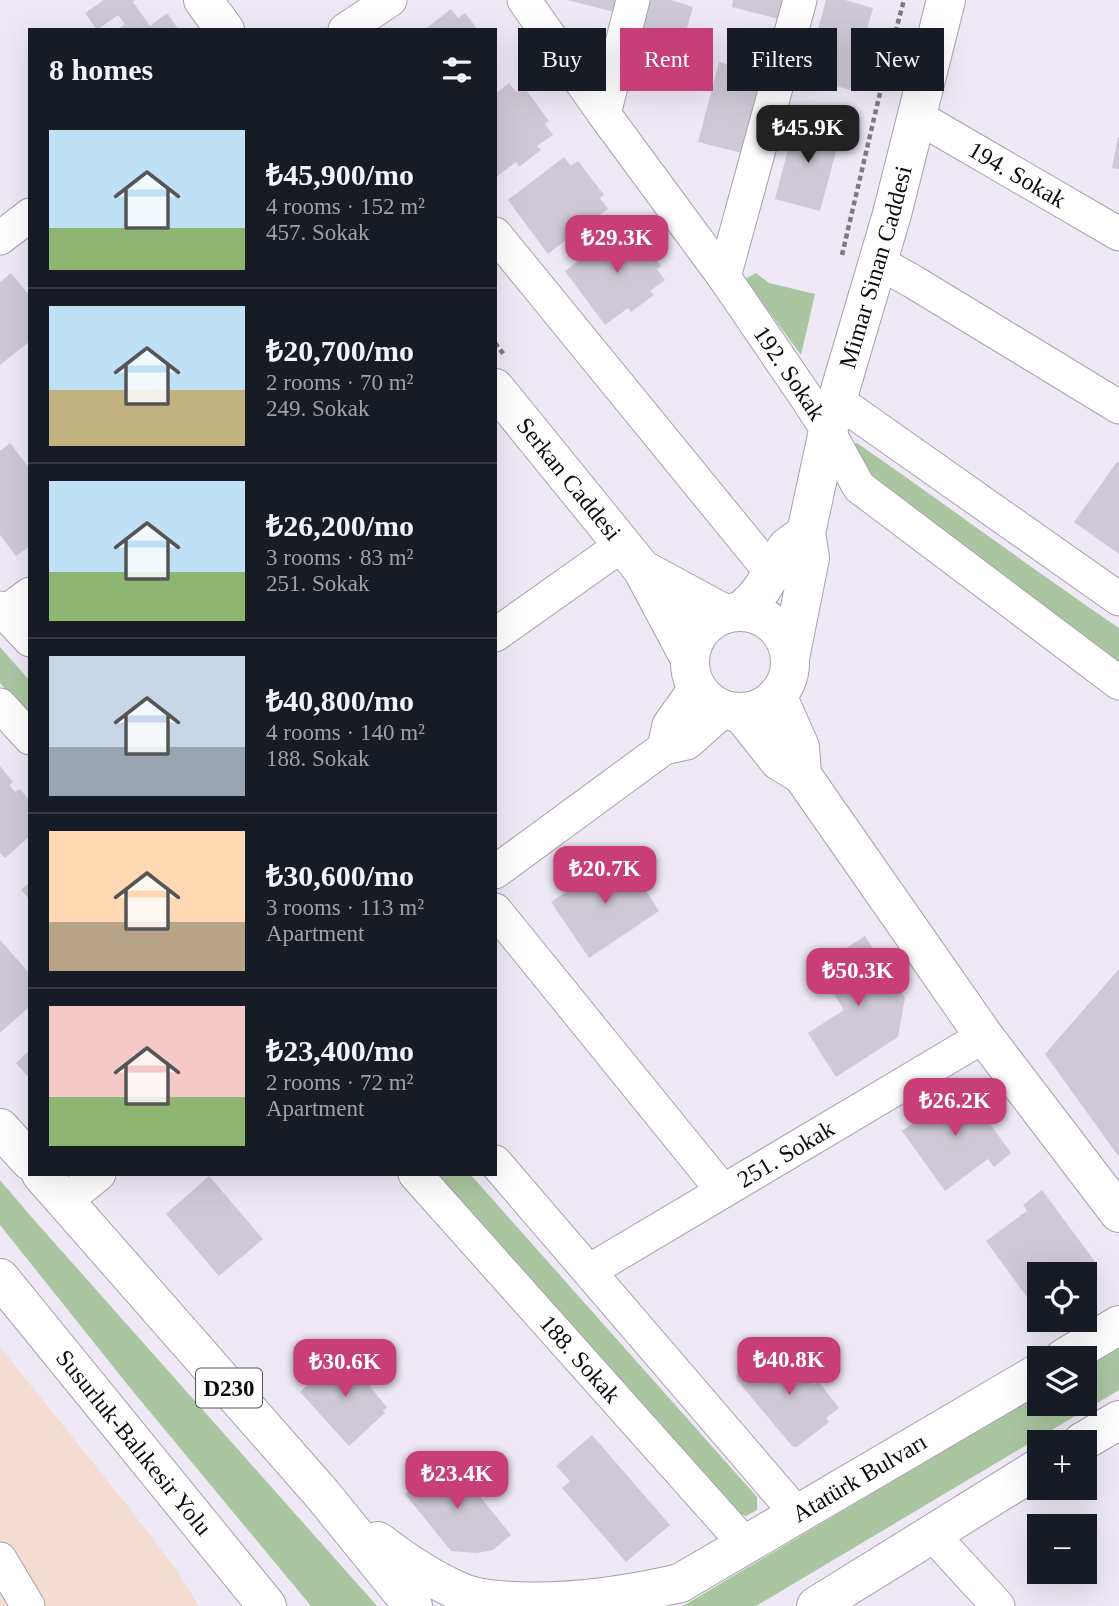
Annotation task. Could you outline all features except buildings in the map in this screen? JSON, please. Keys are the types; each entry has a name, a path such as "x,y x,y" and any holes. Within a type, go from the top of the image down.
{"main road":[{"path":"203,0 224,28"},
{"name":"Mimar Sinan Caddesi","path":"790,658 810,558 806,533 833,416 878,262 946,0"},
{"name":"Serkan Caddesi","path":"501,407 632,557 713,692 779,761 802,775 985,1036 1119,1213"},
{"path":"732,613 754,614 768,620 786,642 790,658 782,689 771,702 757,709 713,692 693,644 701,631 712,621 732,613 757,595 787,547 806,533"},
{"name":"Serkan Caddesi","path":"632,557 732,613"},
{"name":"Serkan Caddesi","path":"777,695 800,747 802,775"},
{"path":"0,1128 28,1159"},
{"name":"D230","path":"53,1188 322,1494 414,1606"},
{"name":"Susurluk-Balıkesir Yolu","path":"0,1279 267,1606"},
{"path":"1084,1346 1119,1325"},
{"name":"Atatürk Bulvarı","path":"680,1583 1027,1380"},
{"path":"1097,1433 1119,1420"},
{"path":"816,1606 1027,1475"},
{"path":"322,1494 410,1566 463,1594 536,1605 578,1603 680,1583"},
{"path":"203,1527 236,1606"},
{"path":"624,1606 680,1583"}],"street":[{"path":"348,28 390,0"},
{"name":"192. Sokak","path":"524,0 724,277 833,416 859,487 1119,682"},
{"path":"604,114 633,0"},
{"path":"724,277 800,0"},
{"name":"194. Sokak","path":"916,116 1119,234"},
{"path":"0,238 28,217"},
{"path":"497,236 771,572"},
{"path":"878,262 1119,407"},
{"name":"192. Sokak","path":"833,416 1119,599"},
{"path":"497,634 632,557"},
{"path":"11,605 28,636"},
{"path":"497,871 664,748 668,725 713,692"},
{"path":"0,705 28,736"},
{"path":"497,912 723,1191"},
{"name":"251. Sokak","path":"589,1271 985,1036"},
{"path":"497,1164 798,1515"},
{"path":"53,1188 92,1176"},
{"name":"188. Sokak","path":"417,1176 745,1544"},
{"path":"932,1533 998,1606"},
{"path":"0,1559 28,1606"}],"shaded area":[{"path":"0,1347 126,1504 177,1571 199,1606 0,1606"}],"green space":[{"path":"756,273 769,283 815,294 801,355 745,279"},
{"path":"857,443 1119,628 1119,665 854,461 852,444"},
{"path":"0,647 28,679 28,715 0,683"},
{"path":"438,1176 472,1176 757,1497 757,1510 746,1516 736,1512"},
{"path":"0,1180 377,1606 311,1606 131,1389 0,1225"},
{"path":"1119,1348 1119,1390 1097,1403 1097,1360"},
{"path":"1027,1401 1027,1416 1075,1416 1052,1430 1027,1430 1027,1445 756,1606 683,1606"}]}
